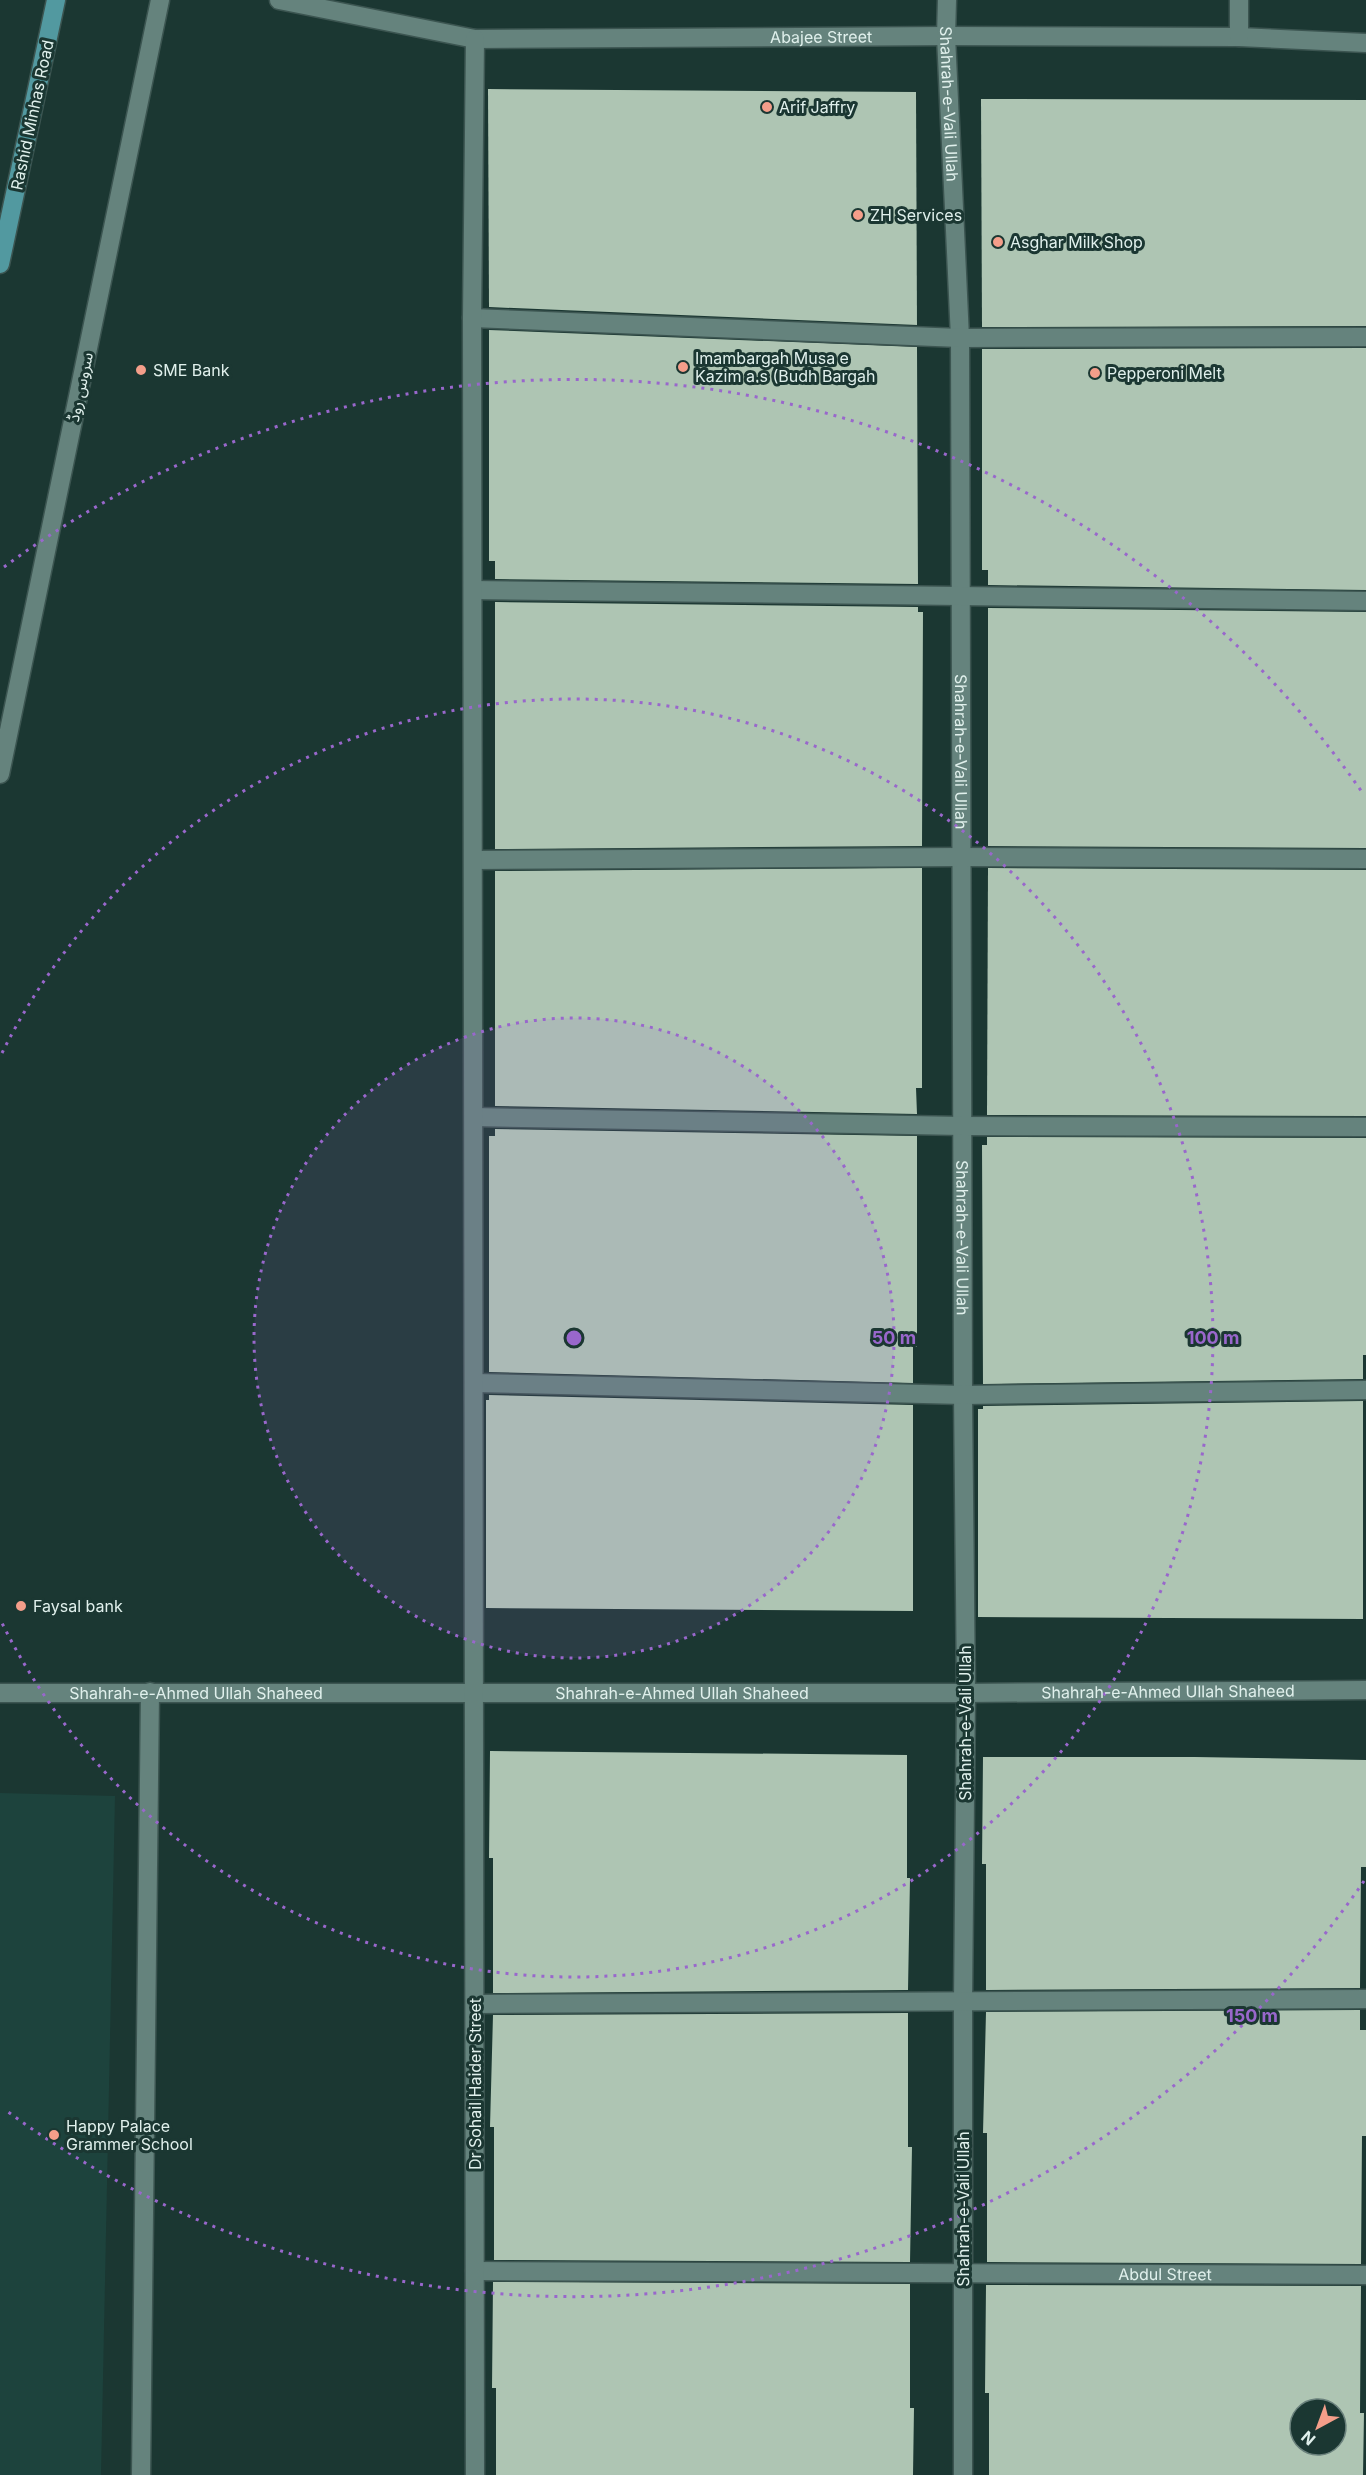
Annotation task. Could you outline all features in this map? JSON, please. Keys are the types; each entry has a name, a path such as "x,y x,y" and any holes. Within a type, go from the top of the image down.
{"main road":[{"name":"Rashid Minhas Road","path":"0,264 56,0"}],"street":[{"name":"سروس روڈ","path":"0,774 160,0"},
{"name":"Abajee Street","path":"279,0 475,39 1239,37 1366,43"},
{"name":"Shahrah-e-Vali Ullah","path":"947,0 946,36 960,338 966,1693 963,2003 963,2475"},
{"path":"1239,0 1239,37"},
{"name":"Dr Sohail Haider Street","path":"475,39 472,318 475,2475"},
{"path":"472,318 960,338 1366,337"},
{"path":"473,590 1366,601"},
{"path":"474,860 961,857 1366,859"},
{"path":"474,1117 962,1126 1366,1127"},
{"path":"475,1383 963,1395 1366,1390"},
{"name":"Shahrah-e-Ahmed Ullah Shaheed","path":"0,1693 966,1693 1366,1690"},
{"path":"141,2475 150,1692"},
{"path":"475,2004 1366,1999"},
{"name":"Abdul Street","path":"475,2271 1366,2275"}],"shaded area":[{"name":"Happy Palace Grammer School","path":"0,1793 115,1796 101,2475 0,2475"}],"building":[{"path":"488,89 916,92 917,325 489,307"},
{"path":"981,99 1366,100 1366,326 982,327"},
{"path":"489,330 917,347 918,584 495,579 495,561 489,561"},
{"path":"1366,348 1366,590 988,585 988,570 982,570 982,349"},
{"path":"495,602 918,607 918,612 923,612 922,846 495,849"},
{"path":"988,608 1366,612 1366,848 988,846"},
{"path":"922,868 922,1088 916,1088 917,1114 495,1106 495,871"},
{"path":"988,868 1366,870 1366,1116 987,1115"},
{"path":"495,1129 917,1136 917,1347 913,1347 913,1383 489,1372 489,1136 495,1136"},
{"path":"987,1137 1366,1138 1366,1355 1363,1355 1363,1379 983,1384 982,1145 987,1145"},
{"path":"489,1395 913,1405 913,1611 486,1608 486,1400 489,1400"},
{"path":"1363,1401 1363,1619 978,1617 978,1409 983,1409 983,1406"},
{"path":"490,1751 907,1755 907,1878 910,1878 908,1990 493,1993 493,1858 489,1858"},
{"path":"983,1757 1366,1760 1366,1867 1361,1867 1360,1988 986,1990 986,1864 982,1864"},
{"path":"1360,2010 1360,2030 1366,2030 1366,2136 1362,2136 1361,2264 987,2262 987,2133 983,2133 986,2012"},
{"path":"908,2013 908,2147 912,2147 910,2262 494,2260 494,2127 490,2127 493,2015"},
{"path":"493,2282 910,2284 910,2408 914,2408 913,2475 496,2475 496,2388 492,2388"},
{"path":"986,2285 1361,2286 1360,2413 1364,2413 1363,2475 989,2475 989,2393 985,2393"}],"place":[{"name":"Arif Jaffry","path":"767,107"},
{"name":"ZH Services","path":"858,215"},
{"name":"Asghar Milk Shop","path":"998,242"},
{"name":"Imambargah Musa e Kazim a.s (Budh Bargah","path":"683,367"},
{"name":"SME Bank","path":"141,370"},
{"name":"Pepperoni Melt","path":"1095,373"},
{"name":"Faysal bank","path":"21,1606"},
{"name":"Happy Palace Grammer School","path":"54,2135"}]}
